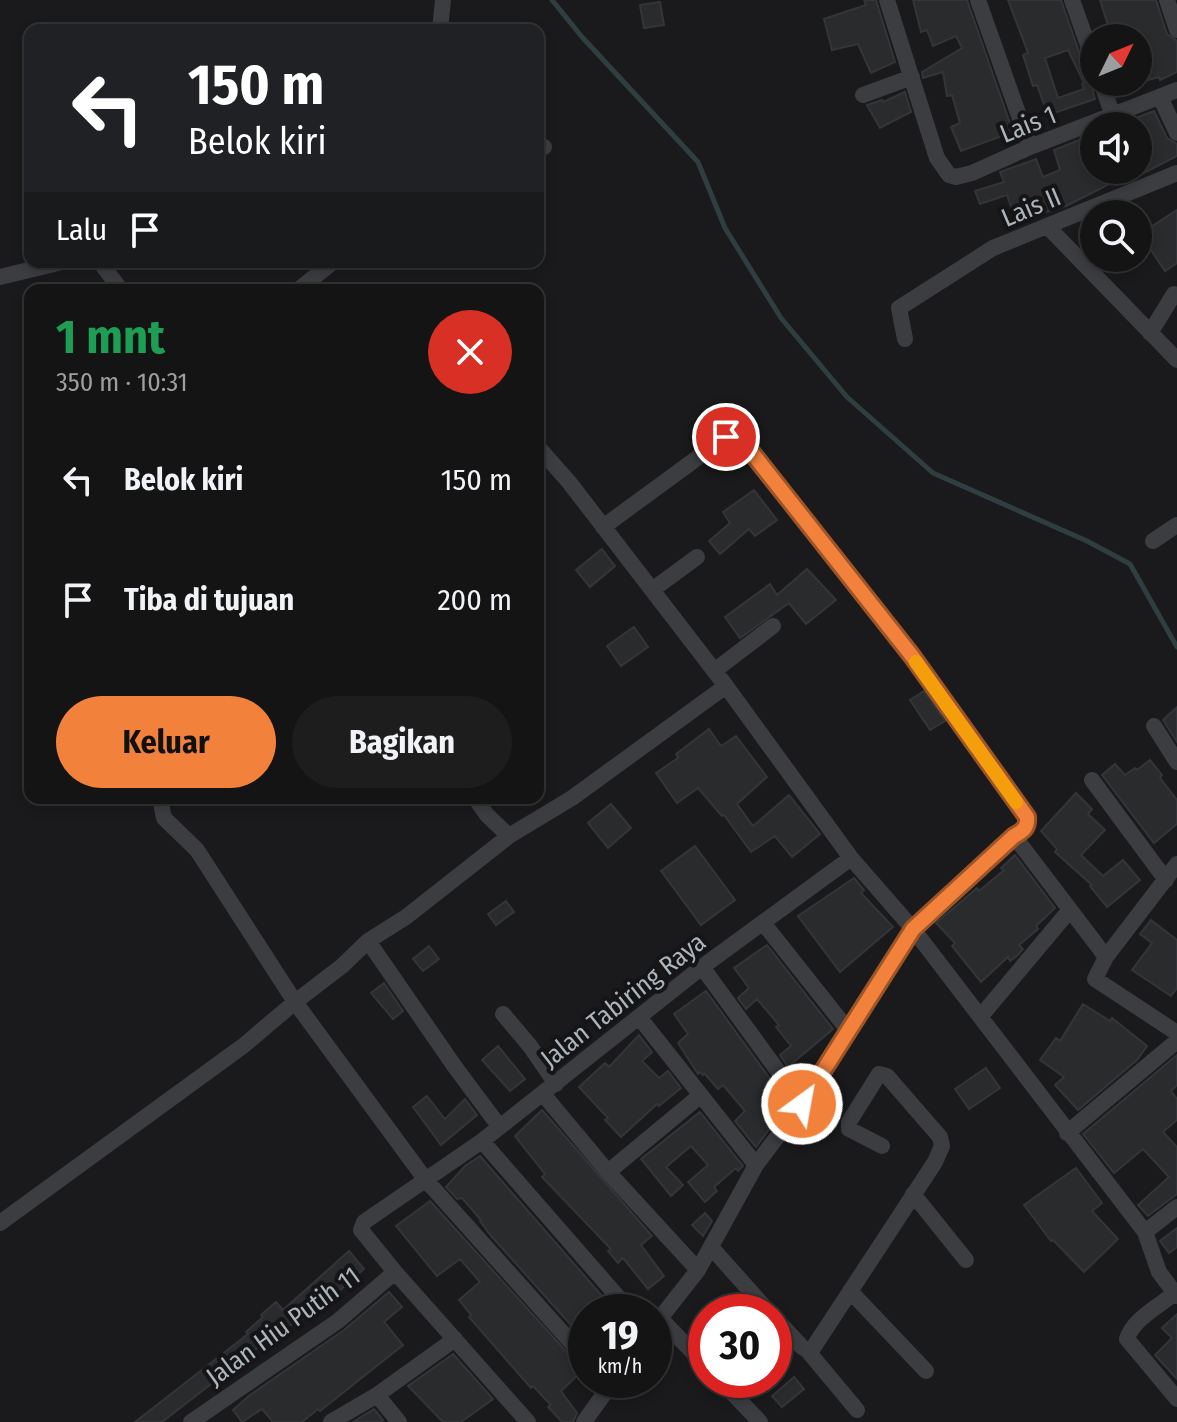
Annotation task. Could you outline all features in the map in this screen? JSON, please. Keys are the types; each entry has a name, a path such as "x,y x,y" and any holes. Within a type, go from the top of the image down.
{"street":[{"path":"441,24 443,0"},
{"path":"863,95 912,77 887,0"},
{"path":"978,0 1030,147"},
{"path":"1072,0 1081,24"},
{"path":"1167,0 1177,30"},
{"name":"Lais 1","path":"912,77 937,158 944,169 956,177 1080,128"},
{"name":"Lais 1","path":"1123,112 1177,90"},
{"path":"1160,97 1177,133"},
{"name":"Lais II","path":"905,339 898,312 903,303 993,248 1177,173"},
{"path":"1048,227 1177,360"},
{"path":"0,277 37,268"},
{"path":"306,284 326,268"},
{"path":"1150,333 1174,294"},
{"path":"603,527 726,437 737,438 912,656 1027,817 1028,823 1024,830 913,929 802,1104 756,1165 698,1270 672,1303"},
{"path":"544,454 726,686 851,858 913,929 1145,1232 1159,1272 1176,1295 1129,1331 1127,1339 1177,1399"},
{"path":"1153,541 1177,525"},
{"path":"652,590 697,557"},
{"path":"714,671 773,626"},
{"path":"0,1223 231,1055 342,966 368,941 406,917 509,836 572,798 726,686"},
{"path":"1154,726 1177,762"},
{"path":"1092,780 1166,880"},
{"path":"161,804 164,818 197,850 295,1002 425,1179 568,1339"},
{"path":"479,804 509,836"},
{"path":"1014,836 1106,957"},
{"name":"Jalan Tabiring Raya","path":"395,1272 361,1230 364,1222 482,1141 702,967 851,858"},
{"path":"1067,1133 1176,1031 1095,979 1106,957 1177,864"},
{"path":"981,1016 1069,911"},
{"path":"764,924 848,1030"},
{"path":"368,941 499,1126"},
{"path":"702,967 802,1104"},
{"path":"503,1014 530,1046 549,1089 608,1172 698,1270"},
{"path":"639,1017 756,1165"},
{"path":"807,1350 813,1348 942,1146 940,1137 887,1076 879,1074 849,1122 849,1129 882,1146"},
{"path":"608,1172 701,1095"},
{"path":"482,1141 615,1294"},
{"path":"913,1194 966,1260"},
{"path":"1145,1232 1177,1207"},
{"path":"711,1247 753,1294"},
{"name":"Jalan Hiu Putih 11","path":"191,1422 338,1321 395,1272 528,1422"},
{"path":"850,1291 926,1371"},
{"path":"672,1335 688,1350"},
{"path":"792,1335 857,1410"},
{"path":"331,1422 377,1395 455,1339"},
{"path":"377,1395 399,1422"},
{"path":"584,1422 600,1398"},
{"path":"737,1398 760,1422"}],"building":[{"path":"864,0 876,0 895,62 871,73 858,44 832,50 824,19 866,5"},
{"path":"913,0 967,0 1013,132 961,151 951,127 960,123 952,95 947,96 943,72 923,78 922,72 962,48 956,36 933,46 927,30 921,32"},
{"path":"1008,0 1061,0 1080,55 1080,75 1068,50 1045,58 1058,98 1080,90 1080,96 1094,96 1095,99 1048,115 1037,85 1033,86 1023,55 1028,53"},
{"path":"1100,0 1156,0 1167,34 1177,41 1177,72 1160,80 1159,77 1152,79 1152,24 1108,24"},
{"path":"660,2 664,25 644,28 640,5"},
{"path":"905,92 911,112 880,128 867,105"},
{"path":"1154,111 1167,138 1177,144 1177,156 1152,169 1152,112"},
{"path":"1080,140 1080,184 1109,184 1066,206 1016,221 1007,195 980,204 975,191 1004,182 1000,172 1036,159 1043,177 1060,170 1054,150"},
{"path":"1177,210 1177,263 1165,271 1152,252 1152,226"},
{"path":"754,490 777,520 755,536 749,529 720,554 709,541 730,523 723,512"},
{"path":"602,549 615,566 590,587 576,570"},
{"path":"807,569 836,600 806,624 789,603 740,638 725,617 770,584 777,595"},
{"path":"634,627 648,647 621,666 607,646"},
{"path":"924,691 945,721 930,730 910,700"},
{"path":"1177,707 1177,742 1163,720"},
{"path":"709,729 721,746 736,736 767,777 737,804 753,826 789,795 820,834 792,857 775,836 751,852 724,815 698,788 677,803 656,773 678,758 676,754"},
{"path":"1150,760 1177,800 1177,824 1154,843 1102,775 1115,764 1125,775"},
{"path":"1076,793 1092,809 1088,814 1105,830 1081,855 1103,876 1123,860 1140,880 1107,907 1092,885 1055,852 1057,849 1041,831"},
{"path":"611,804 631,828 608,848 588,823"},
{"path":"695,846 735,900 701,925 661,871"},
{"path":"1015,855 1055,908 1036,926 1038,929 1019,945 1023,949 1018,955 1010,961 1008,957 981,982 952,946 955,943 936,923 977,888 979,891 1004,870 1001,868"},
{"path":"854,878 864,890 861,893 893,927 840,972 798,916"},
{"path":"506,901 514,912 496,925 488,914"},
{"path":"1151,920 1177,940 1177,988 1171,996 1132,970 1152,943 1140,934"},
{"path":"767,945 833,1029 788,1067 780,1055 791,1046 776,1027 779,1025 757,999 746,1009 738,998 749,988 734,968"},
{"path":"429,946 439,959 423,971 413,959"},
{"path":"384,983 403,1011 393,1019 371,993"},
{"path":"706,991 784,1098 764,1114 774,1123 756,1147 735,1121 745,1111 723,1085 718,1089 705,1074 698,1074 678,1043 688,1034 674,1014"},
{"path":"1083,1004 1110,1021 1112,1018 1147,1046 1137,1060 1078,1110 1055,1085 1064,1077 1040,1060 1056,1038 1060,1041"},
{"path":"639,1035 652,1052 642,1061 659,1078 668,1071 681,1088 659,1106 657,1104 621,1137 579,1087 605,1063 609,1067"},
{"path":"498,1046 525,1079 510,1091 482,1060"},
{"path":"1177,1055 1177,1085 1171,1091 1177,1099 1177,1120 1163,1132 1177,1147 1177,1194 1148,1216 1138,1205 1169,1177 1143,1149 1114,1173 1083,1134"},
{"path":"986,1068 1000,1088 969,1109 955,1089"},
{"path":"427,1096 445,1119 465,1099 477,1115 441,1145 413,1107"},
{"path":"542,1110 652,1236 641,1245 664,1276 648,1289 623,1258 618,1263 608,1251 611,1249 542,1177 545,1174 515,1136"},
{"path":"700,1112 743,1166 738,1171 736,1168 714,1187 717,1191 705,1202 688,1182 708,1165 691,1146 666,1167 683,1185 671,1196 641,1159"},
{"path":"480,1156 600,1294 568,1294 568,1322 492,1237 462,1198 457,1199 446,1187 465,1166"},
{"path":"1076,1168 1102,1203 1092,1211 1118,1239 1084,1272 1051,1241 1024,1205"},
{"path":"430,1201 568,1353 568,1384 561,1391 577,1413 573,1422 562,1422 548,1407 551,1405 533,1386 531,1388 469,1317 471,1315 459,1300 480,1282 460,1259 437,1276 396,1226"},
{"path":"705,1213 712,1221 703,1236 692,1225"},
{"path":"1177,1228 1177,1247 1169,1253 1160,1241"},
{"path":"349,1251 364,1269 329,1300 315,1310 313,1308 261,1349 259,1347 162,1422 135,1422 248,1334 246,1332 276,1302 283,1310"},
{"path":"389,1292 402,1307 384,1322 403,1345 302,1422 273,1422 262,1409 242,1422 233,1410 344,1330"},
{"path":"1177,1314 1177,1379 1155,1355 1172,1338 1162,1328"},
{"path":"453,1354 493,1399 461,1422 443,1422 408,1386"},
{"path":"794,1377 804,1389 782,1407 774,1398 792,1398"},
{"path":"374,1409 383,1420 381,1422 353,1422"}],"waterway":[{"path":"552,0 582,37 698,162 725,228 781,318 847,397 933,473 1087,541 1130,564 1177,647"}],"slow traffic":[{"path":"916,662 1016,802"}],"route":[{"path":"726,437 732,436 745,444 912,656 1027,817 1028,823 1024,830 913,929 802,1104"}]}
